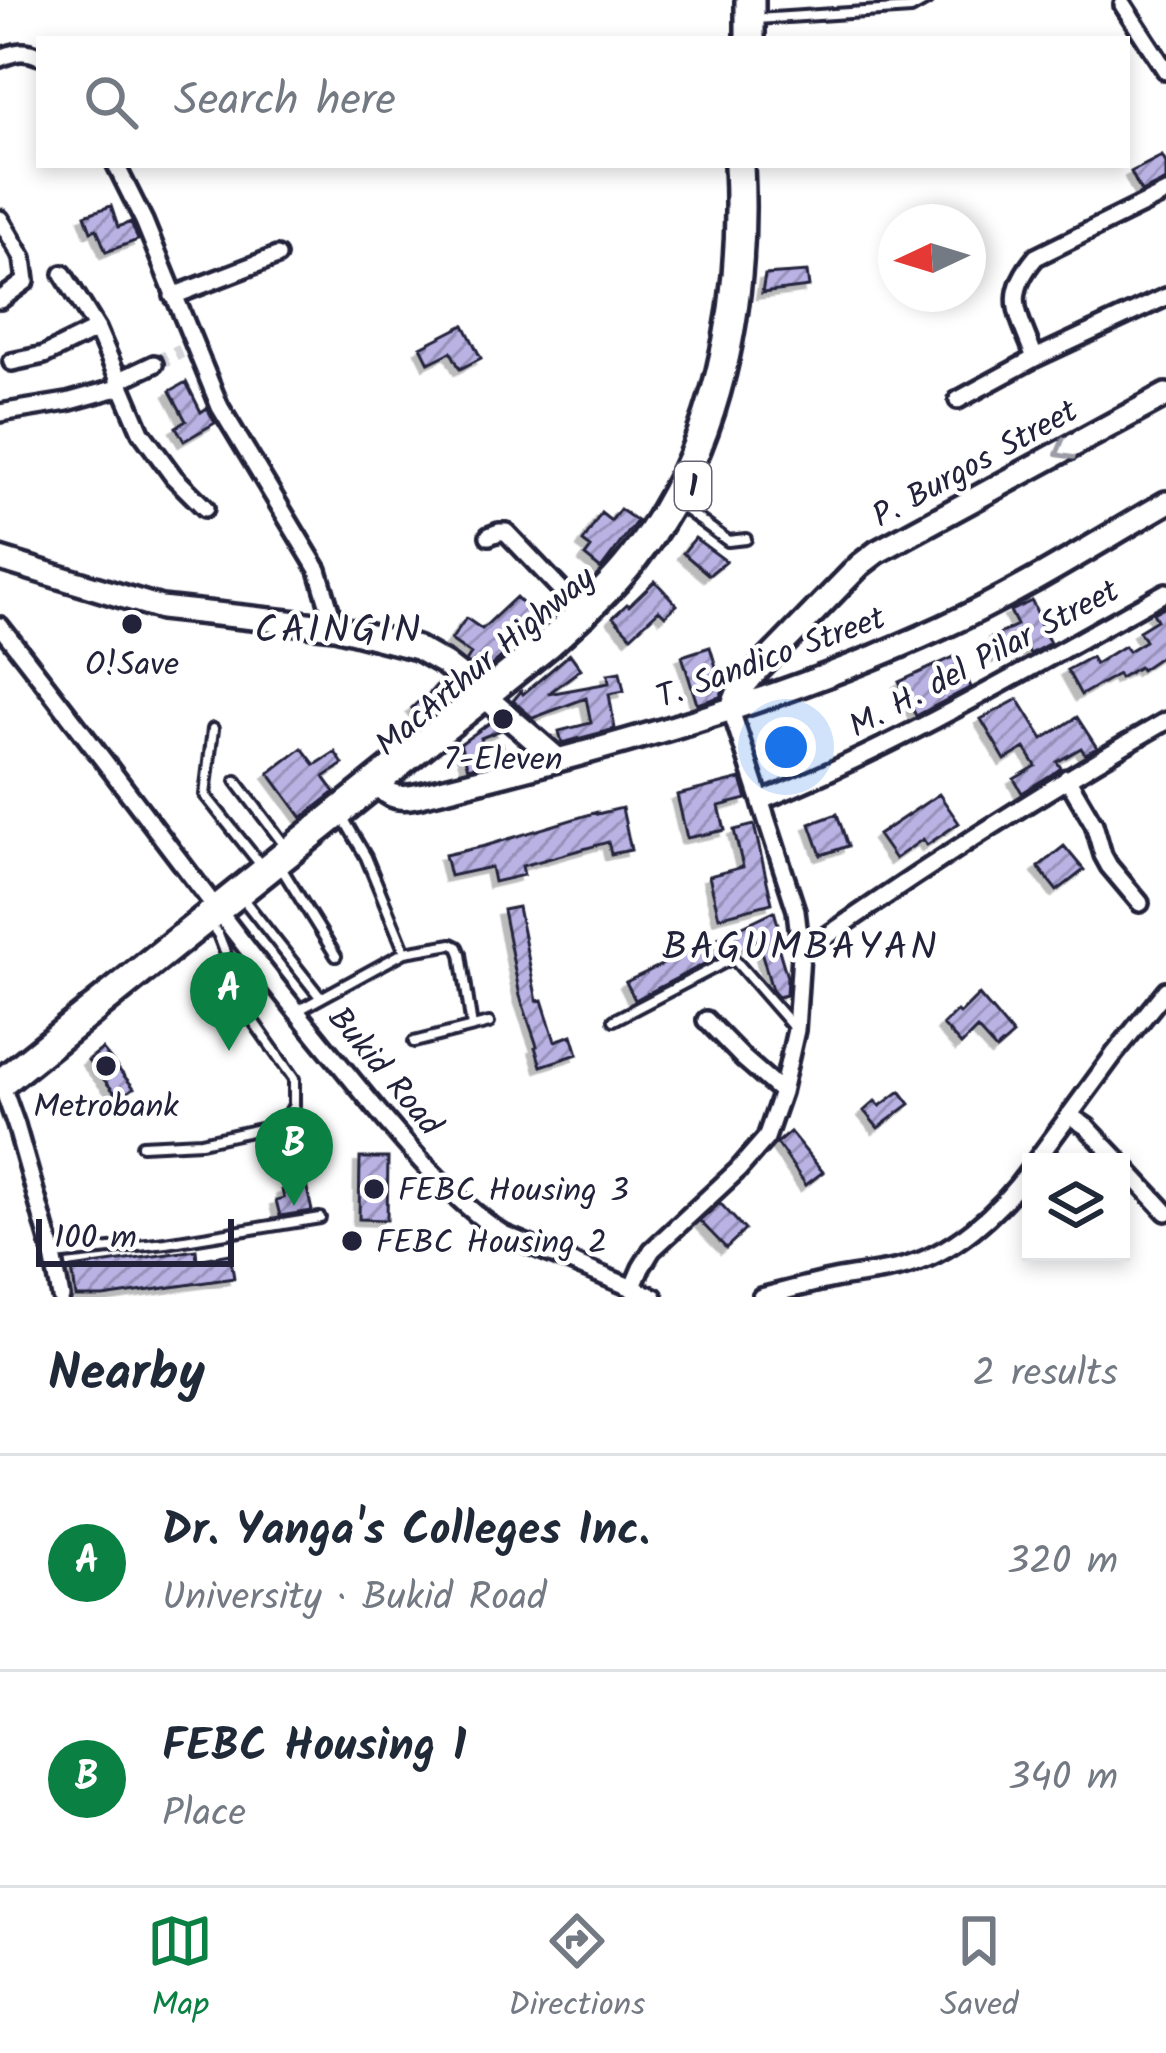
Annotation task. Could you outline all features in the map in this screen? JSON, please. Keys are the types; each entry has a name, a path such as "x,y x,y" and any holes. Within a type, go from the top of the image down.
{"highway":[{"name":"MacArthur Highway","path":"677,503 724,356 736,284 739,168"},
{"name":"MacArthur Highway","path":"0,1084 489,699 637,574 724,420 748,294 751,168"},
{"name":"MacArthur Highway","path":"286,855 346,821 380,786"}],"main road":[{"name":"P. Burgos Street","path":"731,710 754,674 877,552 1166,395"},
{"name":"T. Sandico Street","path":"380,786 395,797 419,795 731,710 838,673 947,626 1166,503"},
{"path":"0,559 161,608 335,628 417,648 445,664 557,759"}],"street":[{"path":"1123,5 1166,71"},
{"path":"0,58 18,51 36,55"},
{"path":"118,168 144,220 188,348 318,570 335,628"},
{"path":"1035,358 1017,310 1015,290 1023,272 1036,256 1166,193"},
{"path":"0,219 6,243 23,258 26,281 0,300"},
{"path":"173,296 277,256"},
{"path":"63,274 97,329 141,432 174,477 205,508"},
{"path":"958,400 1166,297"},
{"path":"12,362 44,355 97,329"},
{"path":"0,413 67,402 119,384 154,364"},
{"path":"489,536 506,532 587,617"},
{"name":"M. H. del Pilar Street","path":"761,801 900,738 1166,592"},
{"name":"Bukid Road","path":"0,626 297,1011 403,1138 484,1221 631,1293 654,1297"},
{"path":"631,1293 652,1250 766,1138 796,1030 801,954 796,910 731,710"},
{"path":"801,954 908,878 1166,721"},
{"path":"1067,778 1094,824 1102,855 1140,903"},
{"path":"1042,1153 1166,990"},
{"path":"706,1020 782,1092"},
{"path":"0,1084 16,1125 61,1297"},
{"path":"1069,1115 1111,1153"},
{"path":"1130,1174 1166,1212"},
{"path":"761,1297 901,1268 928,1257 997,1210 1022,1179"}],"lane":[{"path":"744,20 911,9 927,0"},
{"path":"677,503 728,541 746,539"},
{"path":"212,729 206,795 286,855"},
{"path":"236,781 286,855 336,956"},
{"path":"346,821 406,952"},
{"path":"221,910 320,997"},
{"path":"142,1145 201,1142 283,1124 294,1106 294,1079 237,998 218,934 221,910"},
{"path":"297,1011 406,952 452,944 458,947 472,1027"},
{"path":"614,1020 733,958 796,1030"},
{"path":"413,1042 489,1022"},
{"path":"53,1255 166,1243 320,1218"}],"building":[{"path":"1162,156 1166,180 1141,192 1131,172"},
{"path":"111,206 118,227 131,222 138,240 106,252 85,215"},
{"path":"807,272 809,287 762,293 765,275"},
{"path":"464,325 481,358 460,369 451,352 429,363 421,347"},
{"path":"186,382 201,412 207,408 215,423 184,441 176,427 186,421 170,391"},
{"path":"620,509 637,521 601,569 585,556 591,548 583,542 601,513 611,521"},
{"path":"695,538 726,561 709,575 683,553"},
{"path":"655,581 677,605 665,616 659,610 631,636 613,617"},
{"path":"516,597 541,622 482,674 466,662 471,654 451,640 466,618 482,629"},
{"path":"1032,601 1050,643 1030,654 1024,643 998,657 989,639 1017,625 1010,611"},
{"path":"1166,606 1166,653 1141,670 1120,678 1118,674 1081,695 1067,670 1091,657 1095,664 1124,646 1128,651 1145,641 1139,631 1157,620 1153,613"},
{"path":"710,647 723,690 720,697 697,704 682,656"},
{"path":"570,654 581,669 548,694 609,683 608,674 620,672 624,691 609,694 615,729 562,743 559,731 591,723 586,698 533,718 513,701"},
{"path":"956,656 971,687 916,716 899,682"},
{"path":"441,680 458,693 424,720 412,708"},
{"path":"1018,699 1043,739 1077,717 1097,748 1085,754 1081,748 1057,762 1061,768 1022,793 1014,779 1036,766 1025,748 1005,760 981,719"},
{"path":"491,722 501,730 481,738 484,748 502,744 506,758 468,768 460,744"},
{"path":"302,748 315,765 335,752 343,764 324,777 335,792 302,818 269,773"},
{"path":"741,779 747,799 719,806 725,830 687,838 677,795"},
{"path":"939,794 959,823 927,845 923,839 895,859 878,835"},
{"path":"622,808 631,850 611,854 608,842 522,866 524,875 494,882 491,867 450,876 445,855"},
{"path":"837,814 848,846 821,855 810,824"},
{"path":"754,825 772,903 719,917 709,876 743,867 734,830"},
{"path":"1064,846 1084,870 1057,891 1038,867"},
{"path":"518,907 537,1001 542,1000 555,1041 572,1035 578,1054 541,1066 520,996 503,910"},
{"path":"774,911 786,995 778,997 772,990 758,940 635,1000 626,982"},
{"path":"979,995 1013,1035 996,1050 977,1029 961,1045 943,1025"},
{"path":"102,1049 134,1088 119,1098 88,1060"},
{"path":"900,1091 910,1104 878,1128 864,1111"},
{"path":"790,1132 823,1172 806,1185 777,1143"},
{"name":"FEBC Housing 3","path":"360,1158 388,1158 387,1220 359,1219"},
{"path":"306,1184 312,1211 280,1216 276,1200 284,1198 282,1190"},
{"path":"720,1203 745,1230 726,1248 700,1221"},
{"path":"196,1250 197,1260 230,1254 234,1278 76,1297 72,1268"}],"tunnel":[{"path":"154,364 181,351"}],"place":[{"name":"O!Save","path":"132,624"},
{"name":"7-Eleven","path":"503,719"},
{"name":"Dr. Yanga's Colleges Inc.","path":"229,1051"},
{"name":"Metrobank","path":"106,1066"},
{"name":"FEBC Housing 3","path":"374,1189"},
{"name":"FEBC Housing 1","path":"294,1206"},
{"name":"FEBC Housing 2","path":"352,1241"}],"district":[{"name":"CAINGIN","path":"339,628"},
{"name":"BAGUMBAYAN","path":"801,945"}]}
